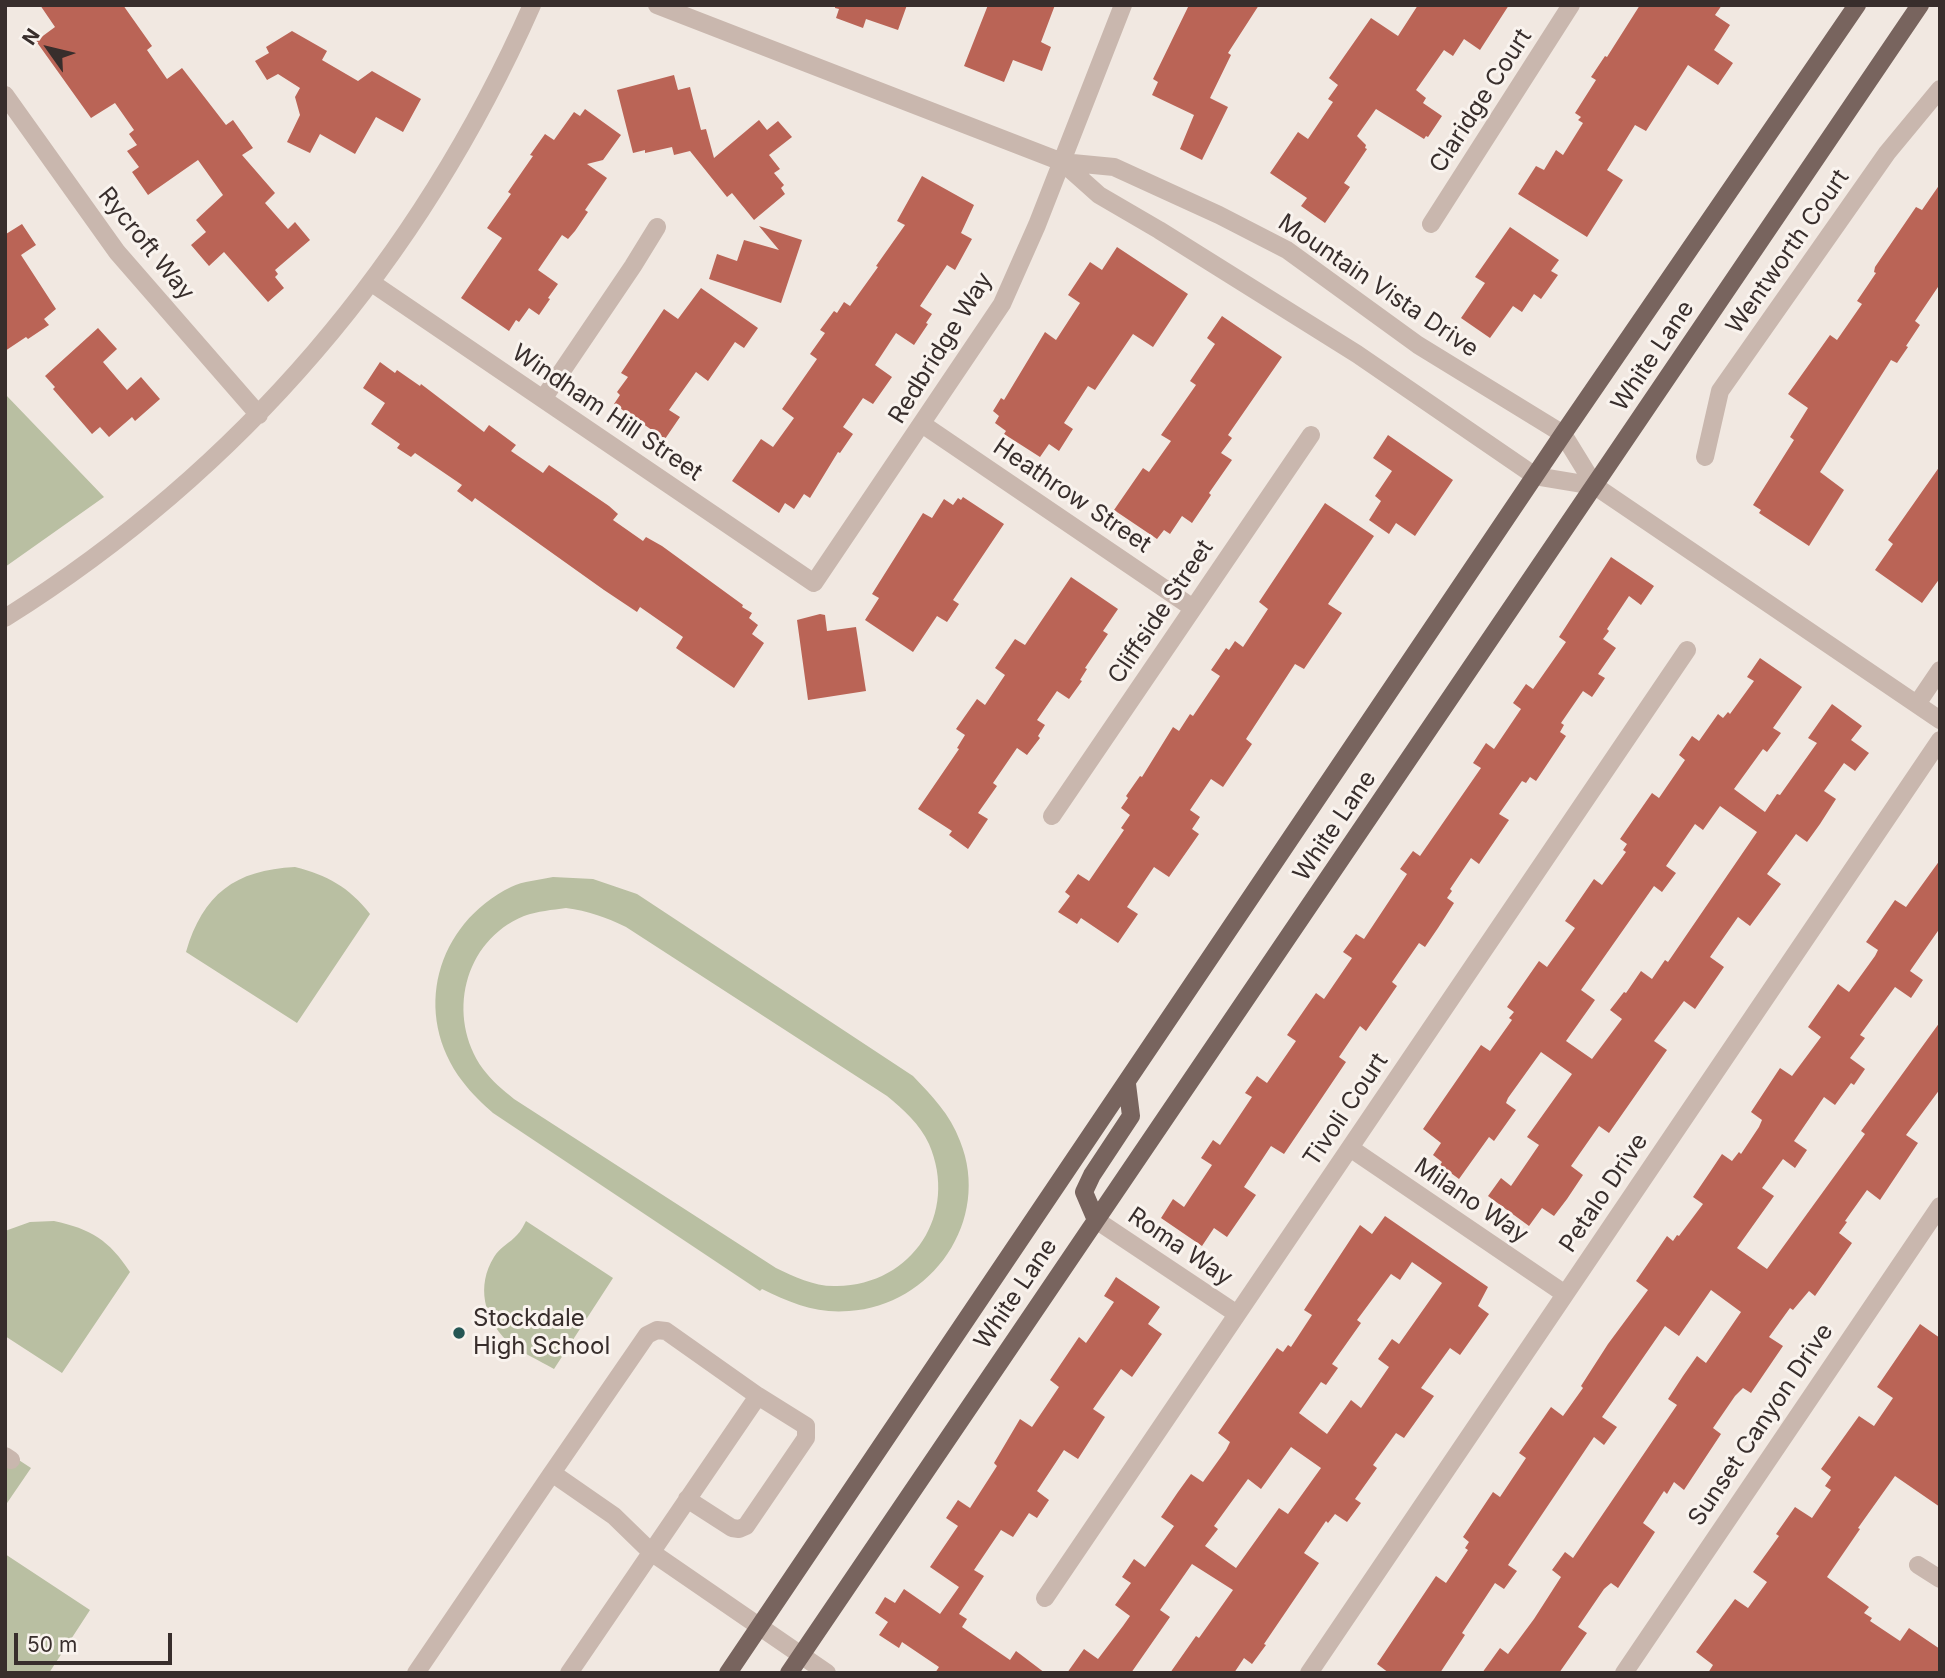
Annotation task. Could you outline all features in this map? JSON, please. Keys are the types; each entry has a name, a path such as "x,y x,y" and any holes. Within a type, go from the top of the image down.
{"main road":[{"name":"White Lane","path":"728,1673 1563,434 1857,5"},
{"name":"White Lane","path":"789,1673 1920,5"},
{"path":"1096,1220 1084,1192 1092,1175 1131,1116 1127,1084"}],"street":[{"path":"5,618 108,548 175,494 259,415 307,362 372,283 421,213 469,133 502,71 532,5"},
{"name":"Mountain Vista Drive","path":"657,5 1062,162 1114,167 1219,215 1287,250 1418,345 1563,434 1595,486 1940,720"},
{"name":"Redbridge Way","path":"814,583 1002,304 1024,256 1123,5"},
{"name":"Claridge Court","path":"1431,224 1571,5"},
{"name":"Wentworth Court","path":"1704,457 1720,391 1887,153 1940,89"},
{"name":"Rycroft Way","path":"5,95 117,252 259,415"},
{"name":"Mountain Vista Drive","path":"1062,162 1099,195 1357,354 1535,476 1595,486"},
{"path":"543,399 634,266 657,227"},
{"name":"Windham Hill Street","path":"372,283 814,583"},
{"name":"Heathrow Street","path":"922,424 1193,608"},
{"name":"Cliffside Street","path":"1052,816 1311,435"},
{"name":"Tivoli Court","path":"1045,1598 1687,650"},
{"path":"1917,704 1940,670"},
{"name":"Petalo Drive","path":"1309,1673 1940,740"},
{"name":"Milano Way","path":"1350,1148 1566,1294"},
{"name":"Sunset Canyon Drive","path":"1624,1673 1940,1206"},
{"name":"Roma Way","path":"1096,1220 1237,1314"},
{"path":"416,1673 647,1335 657,1330 666,1331 758,1396 806,1426 806,1438 746,1526 732,1528 687,1499"},
{"path":"569,1673 758,1396"},
{"path":"552,1473 614,1516 651,1552 827,1673"},
{"path":"1918,1564 1940,1579"}],"green space":[{"path":"5,394 104,497 5,567"},
{"path":"295,867 337,883 354,896 370,914 297,1023 186,952 202,915 224,889 255,873"},
{"path":"553,877 593,879 637,894 913,1076 934,1098 951,1122 960,1141 968,1171 968,1200 961,1228 948,1254 929,1276 906,1293 879,1306 849,1311 815,1309 762,1289 760,1291 493,1113 473,1094 447,1056 438,1028 436,1000 439,973 449,947 465,924 485,903 516,885","holes":["566,908 597,915 626,927 887,1096 911,1117 929,1144 937,1170 938,1195 933,1219 923,1240 907,1259 888,1273 864,1282 837,1286 813,1283 790,1275 514,1099 490,1077 472,1049 465,1027 467,982 474,962 487,943 503,928 524,916"]},
{"path":"54,1221 79,1228 98,1238 130,1272 62,1373 5,1336 5,1231 30,1222"},
{"path":"526,1221 613,1278 554,1369 507,1341 493,1322 485,1301 488,1268 499,1250 514,1238"},
{"path":"5,1451 31,1468 5,1506"},
{"path":"5,1554 90,1610 49,1673 5,1673"}],"building":[{"path":"40,5 123,5 152,46 147,50 167,79 182,68 226,125 233,120 253,148 242,155 275,193 265,203 288,229 295,222 310,240 275,270 278,274 275,277 284,288 268,302 224,252 209,266 191,245 206,232 196,220 223,195 198,160 148,195 132,172 139,167 127,151 137,145 129,134 134,130 115,103 91,118 36,41 55,27"},
{"path":"835,5 907,5 898,30 866,19 863,28 836,18 839,9 835,8"},
{"path":"988,5 1055,5 1041,42 1051,47 1042,71 1013,60 1004,82 964,66"},
{"path":"1189,5 1259,5 1228,53 1231,55 1210,98 1228,107 1202,160 1180,149 1194,115 1152,95 1158,82 1153,79"},
{"path":"1418,5 1509,5 1480,50 1464,39 1453,56 1444,50 1416,90 1426,98 1423,103 1442,116 1428,137 1424,139 1376,109 1357,136 1367,149 1344,183 1350,187 1325,223 1301,206 1307,198 1270,173 1298,132 1308,139 1333,102 1328,99 1338,85 1329,78 1371,18 1398,36"},
{"path":"1640,5 1722,5 1715,15 1730,25 1714,50 1733,63 1718,85 1688,65 1646,131 1635,125 1607,170 1623,180 1587,237 1518,194 1536,166 1544,170 1556,150 1563,155 1583,123 1578,120 1581,117 1575,113 1596,80 1591,77"},
{"path":"292,31 327,51 322,60 358,81 372,71 421,99 403,132 376,117 355,154 320,134 310,153 287,142 300,115 295,97 300,88 278,74 267,80 255,61 269,53 266,47"},
{"path":"674,75 678,90 690,87 701,130 706,129 714,158 759,120 767,130 778,121 792,137 769,155 780,169 774,173 784,185 781,188 785,194 754,220 732,193 727,197 690,151 674,155 672,147 633,153 617,90"},
{"path":"585,109 621,135 603,160 587,164 607,178 585,210 588,212 575,231 568,239 562,235 538,270 558,284 548,298 550,299 539,315 529,308 509,331 461,298 502,238 487,228 511,194 508,192 533,156 530,155 545,134 554,140 574,112 580,116"},
{"path":"922,176 974,205 961,233 972,239 955,270 947,265 920,306 932,314 914,345 896,333 875,365 892,377 873,404 863,398 843,427 853,434 840,453 838,452 810,498 804,494 794,509 785,503 779,513 732,481 761,439 773,447 794,418 782,409 817,359 810,354 825,333 820,330 844,302 850,306 878,267 876,266 905,225 897,221"},
{"path":"1940,184 1940,284 1915,321 1920,325 1906,346 1908,347 1897,363 1891,360 1820,472 1844,490 1809,546 1759,513 1761,510 1753,505 1794,440 1790,437 1808,408 1788,394 1830,335 1837,340 1862,304 1857,301 1876,273 1875,267 1916,207 1922,210"},
{"path":"22,224 36,245 21,255 56,309 44,319 49,325 5,351 5,232 6,234"},
{"path":"759,226 802,240 781,303 709,279 717,254 737,261 744,240 779,250"},
{"path":"1510,227 1559,260 1551,271 1558,275 1541,299 1534,294 1522,312 1513,306 1490,338 1461,318 1485,283 1475,277"},
{"path":"1117,247 1188,294 1153,347 1133,334 1095,390 1088,386 1064,423 1073,429 1059,451 1049,444 1040,457 1004,434 1006,431 995,423 999,416 993,411 1001,398 1004,400 1045,332 1056,340 1080,303 1068,295 1090,262 1102,270"},
{"path":"701,288 758,328 744,348 735,342 708,381 696,372 669,410 680,417 665,439 614,404 620,395 617,392 628,377 621,373 664,309 678,319"},
{"path":"1222,316 1282,357 1228,435 1232,438 1221,453 1232,460 1192,523 1182,516 1170,534 1164,530 1157,539 1114,510 1143,468 1149,472 1171,441 1161,435 1196,385 1190,381 1215,344 1207,338"},
{"path":"98,328 117,349 103,362 127,390 141,377 160,399 135,421 132,417 109,437 100,427 92,434 45,376"},
{"path":"380,362 395,373 397,370 420,386 421,384 484,432 489,425 516,445 511,451 543,473 549,465 609,506 618,514 613,520 643,541 646,537 662,546 752,613 749,618 758,625 752,634 764,643 734,688 676,648 683,637 640,607 637,612 604,590 475,498 472,502 457,491 462,485 415,453 411,457 397,448 400,444 371,424 385,403 363,388"},
{"path":"1388,435 1453,480 1415,536 1396,523 1389,534 1369,520 1381,501 1375,496 1392,471 1373,458"},
{"path":"1940,466 1940,578 1922,603 1875,570 1893,544 1888,540"},
{"path":"963,497 1004,524 953,600 959,604 947,622 937,616 913,652 865,620 879,598 872,594 923,513 932,518 944,499 953,505 958,498 961,500"},
{"path":"1325,503 1374,536 1328,604 1342,613 1304,669 1295,664 1246,739 1252,744 1223,787 1211,779 1190,810 1200,817 1192,829 1199,834 1169,877 1154,867 1127,907 1138,914 1118,943 1081,918 1077,924 1058,912 1070,896 1065,892 1078,874 1089,881 1124,830 1121,828 1130,815 1121,808 1128,798 1126,796 1140,776 1142,777 1173,727 1179,731 1190,714 1193,716 1220,676 1211,670 1226,648 1229,650 1235,641 1243,647 1268,609 1259,602"},
{"path":"1611,557 1654,586 1641,605 1629,596 1607,629 1609,631 1603,639 1616,648 1598,674 1605,678 1592,697 1583,691 1561,723 1564,725 1560,732 1566,736 1536,781 1530,777 1526,783 1522,781 1499,814 1509,820 1479,864 1471,858 1450,889 1452,891 1447,898 1454,903 1425,947 1419,943 1392,982 1397,986 1366,1031 1360,1026 1339,1057 1346,1062 1284,1154 1271,1146 1244,1187 1256,1195 1227,1237 1214,1228 1202,1246 1161,1218 1173,1199 1184,1207 1212,1165 1201,1158 1213,1140 1220,1145 1252,1097 1245,1093 1257,1076 1267,1083 1296,1041 1287,1035 1316,993 1324,999 1352,958 1343,952 1356,934 1364,939 1407,874 1400,869 1413,851 1420,856 1481,768 1473,763 1486,743 1494,749 1521,709 1513,703 1526,684 1533,689 1566,642 1559,637"},
{"path":"1071,577 1118,609 1103,631 1108,634 1085,668 1087,669 1080,680 1082,681 1069,699 1057,691 1037,720 1045,725 1038,736 1040,738 1027,755 1017,748 993,783 997,786 978,813 988,819 968,849 949,835 952,831 918,809 959,749 957,748 965,735 956,729 977,699 985,705 1005,675 995,668 1015,639 1025,645"},
{"path":"825,615 827,631 856,627 866,691 808,700 797,620"},
{"path":"1760,658 1802,687 1773,728 1781,733 1767,752 1763,749 1734,789 1765,812 1817,743 1808,738 1832,704 1862,726 1851,740 1869,753 1855,771 1844,763 1824,791 1836,799 1820,824 1807,842 1796,834 1767,874 1781,884 1750,926 1738,917 1710,957 1724,967 1695,1009 1684,1001 1654,1041 1667,1050 1609,1133 1599,1126 1571,1166 1583,1175 1567,1199 1554,1216 1542,1208 1529,1226 1488,1196 1501,1178 1511,1186 1539,1145 1527,1137 1572,1074 1541,1052 1508,1098 1506,1103 1516,1110 1494,1141 1489,1137 1459,1179 1440,1165 1442,1162 1433,1155 1441,1143 1423,1129 1481,1045 1490,1051 1512,1020 1509,1018 1514,1012 1507,1007 1539,961 1547,967 1575,928 1565,921 1594,879 1602,885 1626,852 1623,850 1627,844 1620,839 1652,793 1659,798 1685,760 1679,755 1692,736 1699,741 1718,714 1723,718 1728,712 1730,714 1754,681 1747,677","holes":["1720,806 1757,832 1668,962 1665,960 1652,979 1641,971 1610,1010 1622,1019 1592,1059 1566,1041 1595,1000 1581,990 1654,886 1662,892 1676,873 1666,866 1695,824 1703,830"]},
{"path":"1940,860 1940,928 1910,971 1923,980 1911,998 1895,987 1860,1035 1865,1038 1850,1058 1865,1069 1835,1105 1824,1097 1794,1141 1807,1150 1795,1168 1783,1159 1762,1188 1774,1196 1737,1248 1767,1269 1865,1134 1861,1131 1940,1022 1940,1089 1906,1135 1918,1143 1880,1200 1867,1190 1845,1221 1847,1222 1839,1233 1852,1243 1815,1296 1809,1291 1793,1310 1790,1308 1769,1337 1783,1346 1751,1393 1743,1388 1713,1428 1721,1434 1684,1490 1674,1482 1667,1494 1664,1491 1643,1523 1655,1532 1618,1588 1611,1583 1604,1589 1578,1627 1587,1633 1559,1673 1482,1673 1500,1648 1508,1654 1534,1619 1561,1577 1552,1570 1565,1552 1573,1558 1677,1405 1668,1399 1683,1376 1697,1356 1706,1363 1741,1312 1711,1290 1679,1336 1665,1326 1602,1417 1617,1427 1604,1445 1594,1437 1508,1565 1517,1571 1504,1589 1495,1583 1440,1673 1389,1673 1377,1664 1436,1576 1446,1583 1468,1550 1465,1548 1469,1542 1463,1537 1493,1492 1500,1497 1526,1458 1519,1453 1551,1407 1563,1416 1583,1388 1581,1386 1608,1344 1648,1290 1636,1281 1667,1236 1673,1241 1679,1236 1703,1204 1693,1197 1722,1154 1732,1161 1739,1152 1741,1154 1759,1127 1762,1120 1751,1112 1780,1068 1792,1076 1821,1037 1808,1027 1838,984 1849,992 1875,956 1878,950 1866,942 1895,900 1906,907"},
{"path":"1385,1216 1488,1287 1478,1306 1489,1314 1460,1355 1450,1348 1421,1388 1434,1396 1404,1438 1396,1433 1373,1465 1377,1468 1355,1499 1361,1503 1347,1522 1335,1514 1328,1523 1326,1521 1304,1553 1319,1563 1264,1644 1266,1645 1252,1664 1244,1658 1234,1673 1170,1673 1233,1590 1192,1564 1160,1610 1170,1617 1131,1673 1067,1673 1084,1649 1098,1659 1130,1616 1115,1605 1131,1583 1122,1577 1134,1559 1145,1567 1174,1526 1161,1517 1191,1474 1203,1482 1226,1450 1230,1442 1218,1433 1277,1348 1283,1352 1288,1345 1291,1347 1312,1315 1304,1310 1360,1225 1372,1234","holes":["1412,1262 1442,1283 1399,1344 1392,1339 1378,1359 1389,1367 1361,1408 1351,1400 1327,1434 1299,1413 1321,1382 1326,1385 1338,1368 1332,1364 1361,1323 1357,1320 1391,1274 1400,1280","1291,1447 1321,1468 1288,1514 1279,1508 1236,1568 1205,1546 1218,1529 1214,1526 1248,1479 1261,1489"]},
{"path":"1116,1277 1160,1307 1148,1324 1162,1334 1132,1377 1121,1369 1093,1409 1105,1417 1078,1459 1064,1450 1037,1491 1049,1500 1037,1518 1029,1513 1013,1537 1001,1530 974,1570 984,1576 959,1614 967,1619 962,1627 1010,1660 1016,1651 1045,1673 935,1673 939,1667 902,1642 899,1648 879,1635 888,1622 875,1613 885,1597 895,1603 904,1589 940,1614 959,1587 930,1567 958,1526 946,1518 958,1500 970,1508 997,1466 994,1463 1020,1419 1032,1427 1059,1387 1050,1380 1079,1337 1086,1343 1114,1302 1104,1296"},
{"path":"1920,1324 1940,1338 1940,1507 1895,1476 1827,1577 1869,1607 1864,1613 1872,1618 1870,1621 1900,1641 1909,1628 1940,1649 1940,1673 1708,1673 1713,1665 1696,1652 1735,1599 1748,1608 1767,1582 1753,1572 1779,1536 1776,1534 1795,1507 1812,1518 1831,1490 1825,1486 1831,1477 1821,1469 1859,1416 1874,1426 1893,1398 1877,1387"}],"place":[{"name":"Stockdale High School","path":"459,1333"}]}
